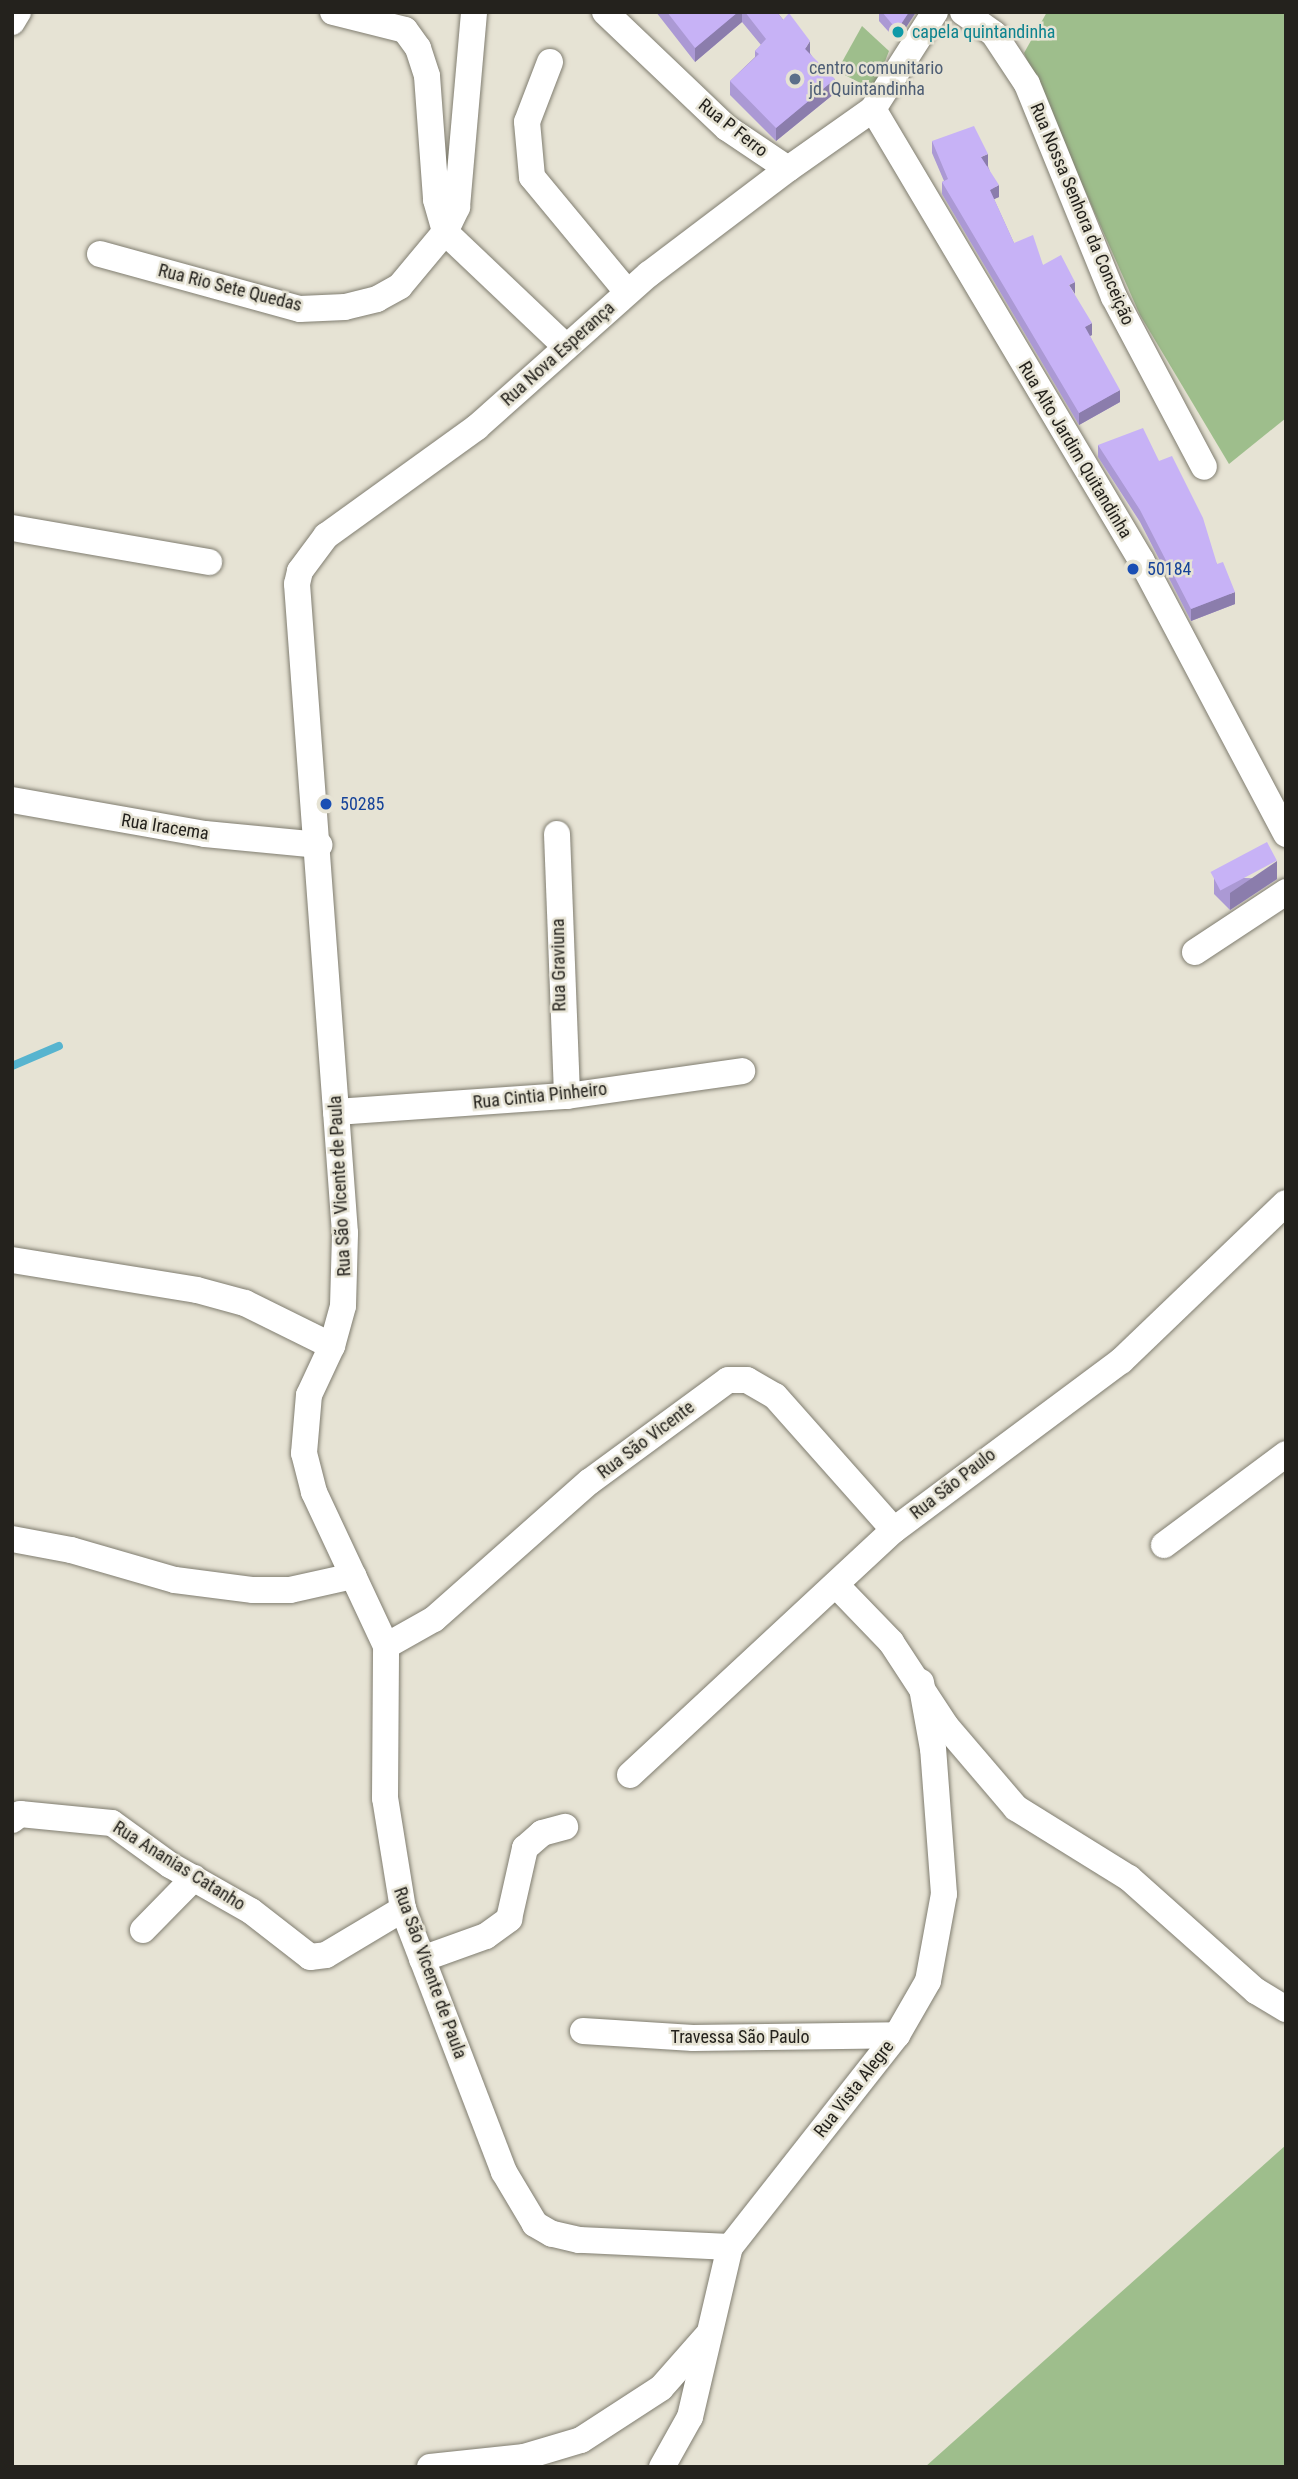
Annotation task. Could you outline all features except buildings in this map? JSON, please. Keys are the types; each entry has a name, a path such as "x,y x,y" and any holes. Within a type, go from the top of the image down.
{"street":[{"path":"12,22 19,12"},
{"path":"333,12 405,30 418,48 427,76 436,200 445,233 566,347"},
{"name":"Rua Rio Sete Quedas","path":"100,254 300,309 345,307 377,299 400,286 445,233 461,184 474,12"},
{"name":"Rua P Ferro","path":"605,12 727,128 788,169"},
{"path":"788,169 873,109 934,12"},
{"name":"Rua Nossa Senhora da Conceição","path":"962,12 995,34 1027,84 1114,296 1204,467"},
{"path":"550,62 527,122 532,177 627,292"},
{"name":"Rua Alto Jardim Quitandinha","path":"873,109 1141,560 1286,834"},
{"name":"Rua Nova Esperança","path":"326,536 477,427 627,292 788,169"},
{"path":"12,528 209,562"},
{"name":"Rua São Vicente de Paula","path":"326,536 300,571 297,584 337,1112 345,1278 332,1346 309,1395 304,1453 314,1492 386,1646 385,1798 403,1909 504,2172 535,2224 552,2234 579,2240 730,2247"},
{"name":"Rua Iracema","path":"12,800 205,834 318,845"},
{"name":"Rua Graviuna","path":"557,834 567,1096"},
{"path":"1195,952 1286,892"},
{"name":"Rua Cintia Pinheiro","path":"337,1112 567,1096 743,1071"},
{"name":"Rua São Paulo","path":"630,1775 894,1530 1121,1361 1286,1203"},
{"path":"12,1260 197,1290 245,1303 332,1346"},
{"name":"Rua São Vicente","path":"386,1646 433,1619 589,1482 728,1380 747,1380 775,1396 894,1530"},
{"path":"1164,1545 1286,1454"},
{"path":"12,1539 71,1550 175,1580 253,1590 290,1590 353,1576"},
{"path":"836,1586 891,1642 959,1744 1016,1808 1118,1870 1256,1991 1286,2009"},
{"name":"Rua Vista Alegre","path":"662,2467 690,2417 730,2247 897,2035 928,1981 944,1894 933,1749 920,1682"},
{"name":"Rua Ananias Catanho","path":"15,1809 112,1823 194,1878 251,1911 302,1952 319,1958 403,1909"},
{"path":"422,1959 486,1936 509,1919 525,1848 542,1833 565,1827"},
{"path":"143,1930 194,1878"},
{"name":"Travessa São Paulo","path":"583,2031 692,2038 897,2035"},
{"path":"430,2467 524,2457 582,2440 661,2388 707,2336"}],"green space":[{"path":"1047,12 1286,12 1286,418 1229,464 1140,315 1024,53"},
{"path":"862,26 889,51 874,90 837,71"},
{"path":"1286,2145 1286,2467 925,2467"}],"waterway":[{"path":"12,1066 59,1046"}],"place":[{"name":"capela quintandinha","path":"898,32"},
{"name":"centro comunitario jd. Quintandinha","path":"795,79"},
{"name":"50184","path":"1133,569"},
{"name":"50285","path":"326,804"}]}
